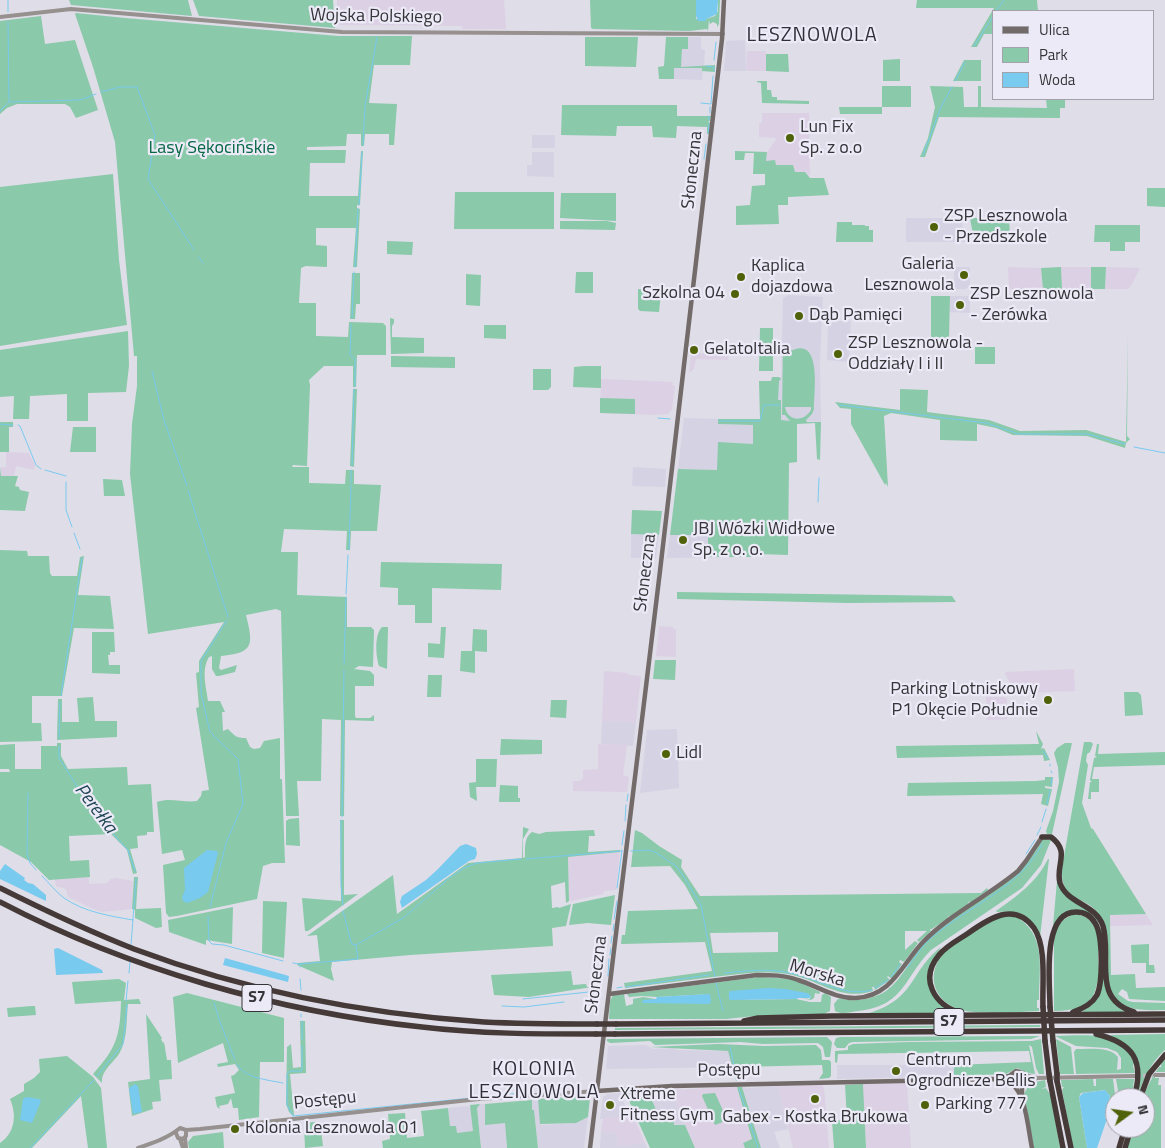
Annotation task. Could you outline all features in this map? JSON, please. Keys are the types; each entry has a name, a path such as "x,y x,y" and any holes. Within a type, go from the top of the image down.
{"highway":[{"path":"1042,837 1051,837 1059,846 1062,857 1060,881 1063,889 1073,899 1094,912 1102,923 1106,979 1110,993 1123,1008 1139,1014"},
{"name":"S7","path":"0,888 48,912 131,947 248,984 316,1000 374,1010 483,1022 597,1024 1165,1020"},
{"name":"S7","path":"0,902 62,932 130,959 247,996 345,1016 422,1027 481,1032 596,1034 1165,1030"},
{"path":"1060,1015 1080,1010 1089,1004 1095,998 1100,987 1098,930 1092,919 1085,913 1066,914 1057,923 1050,945 1052,1041 1070,1148"},
{"path":"968,1015 950,1009 938,1000 931,985 931,969 936,958 944,949 990,918 1003,914 1023,918 1034,928 1038,935 1042,955 1045,1041 1063,1148"},
{"path":"732,1024 758,1018 782,1017 1165,1014"},
{"path":"1086,1032 1112,1038 1122,1043 1130,1051 1136,1061 1138,1075 1136,1088"},
{"path":"1144,1088 1149,1074 1165,1054"}],"main road":[{"name":"Słoneczna","path":"590,1148 723,34 724,0"},
{"name":"Morska","path":"609,994 772,975 798,980 839,996 856,998 869,996 882,990 895,980 916,950 934,932 1018,871 1042,837"},
{"path":"1022,1101 1025,1075 1018,1071 1011,1074 1010,1082 1016,1087 1022,1101 1032,1148"},
{"name":"Postępu","path":"992,1079 1011,1074"},
{"name":"Postępu","path":"597,1091 672,1086 992,1079 1010,1082"},
{"path":"1016,1087 1024,1084"}],"street":[{"name":"Wojska Polskiego","path":"0,17 71,9 342,32 723,34"},
{"path":"1025,1075 1038,1078 1135,1076"},
{"path":"1155,1076 1165,1075"},
{"path":"1024,1084 1038,1078"},
{"name":"Postępu","path":"138,1148 200,1129 458,1101 597,1091"},
{"path":"182,1135 184,1148"}],"shaded area":[{"path":"337,0 504,0 506,29 462,29 462,26 338,25"},
{"path":"688,37 701,37 701,49 705,50 704,67 680,67 682,49 688,49"},
{"path":"745,40 746,71 724,71 726,41"},
{"path":"747,51 766,51 766,71 746,71"},
{"path":"673,68 703,68 702,80 674,79"},
{"path":"762,113 809,113 810,176 805,172 795,172 793,165 775,165 766,161 767,152 777,138 759,137 759,123 762,123"},
{"path":"532,135 555,135 555,147 532,148"},
{"path":"532,152 553,152 554,177 527,176 527,165 532,165"},
{"name":"ZSP Lesznowola - Przedszkole","path":"906,218 961,218 964,233 961,233 961,236 964,236 965,242 906,242"},
{"path":"954,267 970,267 970,285 966,289 954,289"},
{"path":"1008,267 1041,268 1043,289 1009,289"},
{"path":"1061,267 1091,267 1091,289 1062,289"},
{"path":"1106,267 1140,268 1128,289 1105,289"},
{"path":"788,295 823,297 820,363 821,422 806,421 796,423 781,421 772,403 773,377 781,377 783,298"},
{"name":"ZSP Lesznowola - Zerówka","path":"950,296 969,296 970,313 950,312"},
{"path":"828,321 851,321 849,362 827,360"},
{"path":"691,353 729,355 728,360 696,359 694,369 689,373"},
{"path":"601,379 673,382 672,385 675,386 672,410 669,414 654,415 600,413"},
{"path":"684,418 718,419 719,424 753,425 753,444 717,470 678,469"},
{"path":"6,452 29,453 35,465 34,470 16,466 14,476 1,476 1,467 6,467"},
{"path":"633,467 666,469 665,487 632,486"},
{"path":"631,534 659,535 656,558 631,558"},
{"path":"670,535 752,535 752,557 667,558"},
{"path":"659,626 676,629 676,657 656,656"},
{"path":"1074,669 1075,691 1016,693 1005,674 1006,672"},
{"path":"604,671 641,676 636,722 602,721"},
{"path":"986,697 1005,697 1007,699 1007,719 987,720"},
{"path":"602,721 636,722 633,746 601,744"},
{"path":"677,729 679,788 640,793 647,730"},
{"path":"598,744 627,745 623,775 629,777 627,792 573,791 573,781 580,781 583,778 583,770 598,769"},
{"path":"620,852 616,890 604,891 603,894 569,900 568,857"},
{"path":"89,877 89,884 107,883 111,879 117,878 133,881 132,909 102,912 68,897 66,889 56,886 55,879"},
{"path":"1146,914 1153,925 1110,926 1110,915"},
{"path":"646,1045 653,1049 674,1048 677,1050 728,1051 733,1067 606,1069 608,1046"},
{"name":"Centrum Ogrodnicze Bellis","path":"837,1065 954,1065 954,1076 837,1079"},
{"path":"907,1083 911,1148 866,1148 863,1084"},
{"path":"822,1085 824,1088 829,1148 793,1148 778,1086"},
{"path":"778,1086 788,1129 774,1132 780,1148 761,1148 742,1087"},
{"path":"737,1087 752,1140 743,1143 745,1148 695,1148 670,1090"},
{"path":"670,1090 685,1125 674,1125 657,1112 648,1091"},
{"path":"623,1093 621,1096 630,1116 600,1119 603,1097 607,1094"},
{"path":"538,1099 541,1125 576,1123 588,1117 584,1148 538,1148 534,1110 532,1110 531,1102"},
{"path":"480,1104 485,1104 486,1117 505,1123 507,1148 481,1148 477,1107"},
{"path":"468,1106 471,1108 473,1131 457,1133 450,1126 448,1108"},
{"path":"633,1116 645,1143 618,1146 617,1133 601,1132 603,1118"},
{"path":"601,1132 617,1133 618,1146 645,1143 647,1148 600,1148"}],"green space":[{"path":"69,0 188,0 192,16 71,5"},
{"path":"193,0 333,0 335,28 199,16"},
{"path":"590,0 696,0 696,19 706,19 715,16 718,11 718,0 720,0 719,24 717,27 717,24 713,22 710,24 709,20 708,31 707,29 689,31 593,29 591,28"},
{"path":"917,0 1037,0 1038,10 993,10 994,8 916,8"},
{"path":"992,11 992,34 984,34 977,47 971,47"},
{"name":"Lasy Sękocińskie","path":"76,13 338,36 412,36 410,65 374,65 369,103 397,104 394,145 389,145 389,134 365,134 364,146 361,146 361,134 347,134 346,146 307,147 307,150 346,150 345,163 310,163 309,196 358,196 361,151 363,151 360,205 357,205 357,208 360,209 357,267 353,267 356,228 316,228 316,245 327,246 327,267 306,266 301,268 299,303 316,303 316,336 348,337 349,322 383,323 386,326 386,355 357,355 356,387 353,387 353,366 324,366 309,380 307,466 293,465 292,467 309,467 309,483 345,484 346,470 354,470 354,484 381,485 377,531 351,531 350,550 346,550 347,531 284,529 281,552 298,552 297,595 347,597 347,627 371,627 374,630 373,667 359,666 354,669 370,671 374,675 374,686 355,686 355,716 356,718 370,718 374,715 374,721 345,720 344,816 340,816 341,720 322,719 321,781 297,781 299,816 286,816 281,611 276,609 246,615 250,633 249,645 240,652 221,656 219,668 221,670 237,665 235,672 216,676 212,669 212,656 209,657 205,667 206,690 208,701 220,701 225,712 222,712 223,731 228,729 240,738 246,738 250,747 254,749 260,748 264,741 280,738 280,779 282,779 285,863 272,863 263,866 257,899 169,917 166,913 163,865 185,860 182,850 162,854 157,802 167,800 197,801 202,791 209,790 196,708 199,707 196,673 199,672 199,661 224,622 148,634 130,474 132,424 137,386 137,356 134,356 115,142"},
{"path":"41,16 45,44 75,40 98,110 76,118 70,107 65,104 17,104 7,108 0,114 0,21"},
{"path":"585,37 638,37 636,67 585,66"},
{"path":"666,37 688,37 688,49 682,49 681,67 715,65 715,72 702,71 702,68 674,68 674,79 659,79 658,67 664,66"},
{"path":"766,54 788,54 789,72 766,71"},
{"path":"900,59 900,81 883,81 883,60"},
{"path":"964,60 981,60 981,81 953,81"},
{"path":"757,81 767,81 767,90 771,90 772,97 777,97 777,100 809,101 809,104 762,103 761,83"},
{"path":"882,86 911,86 911,107 882,107"},
{"path":"930,86 963,87 964,107 978,107 978,86 981,86 981,107 1047,108 1046,100 1065,100 1065,108 1060,108 1060,118 939,117 925,157 920,157 928,138 935,107"},
{"path":"562,105 677,105 677,116 711,116 710,121 708,121 710,123 709,134 707,134 707,127 677,126 676,138 653,137 652,126 617,126 616,136 561,135"},
{"path":"839,107 882,107 882,114 840,114"},
{"path":"735,151 767,152 766,161 775,160 776,165 793,165 795,172 805,172 810,178 824,178 829,195 788,197 788,205 778,205 779,224 736,225 736,206 750,205 752,186 765,185 765,174 753,174 754,153 745,153 744,160 735,160"},
{"path":"113,174 119,260 127,325 0,346 0,187"},
{"path":"1147,188 1165,188 1165,207 1147,206"},
{"path":"455,192 554,192 554,229 454,229"},
{"path":"561,193 616,193 616,221 560,218"},
{"path":"970,218 1009,218 1010,236 973,235"},
{"path":"560,221 607,221 616,223 615,230 560,229"},
{"path":"837,222 852,222 852,225 869,226 869,230 873,230 873,242 836,242"},
{"path":"1095,225 1140,225 1140,242 1125,242 1125,251 1110,251 1110,242 1094,242"},
{"path":"387,241 413,242 412,255 387,254"},
{"path":"1061,267 1062,289 1043,289 1041,268"},
{"path":"1091,267 1106,267 1105,289 1091,289"},
{"path":"576,272 593,272 593,293 575,293"},
{"path":"352,273 360,273 360,304 356,304 355,319 350,319"},
{"path":"466,274 481,275 480,306 466,305"},
{"path":"638,289 654,290 661,293 659,312 640,311 638,309"},
{"path":"931,296 950,296 949,339 931,339"},
{"path":"390,318 394,319 392,337 424,338 424,353 391,354"},
{"path":"484,325 506,325 506,339 484,338"},
{"path":"760,328 773,328 773,371 759,371"},
{"path":"128,331 129,366 126,392 88,393 88,421 67,421 67,394 30,396 29,419 13,419 14,396 0,397 0,350"},
{"path":"1128,335 1127,436 1130,439 1126,443 1125,448 1087,436 1013,435 996,428 977,424 977,441 940,440 940,420 891,413 884,416 888,487 886,483 885,485 851,424 851,409 840,408 835,402 900,410 900,389 928,390 927,412 989,420 1020,431 1086,430 1126,442"},
{"path":"783,343 787,343 787,353 798,348 806,350 811,357 815,378 814,409 806,420 807,422 821,422 820,460 817,459 815,423 797,424 797,462 789,463 788,555 758,554 757,557 708,557 708,535 670,535 678,469 717,470 718,442 753,444 753,425 718,424 718,419 760,419 759,381 771,381 772,377 779,377 781,379 779,381 778,400 781,400 781,420 790,421 785,415 782,415","holes":["785,407 811,407 808,414 796,419 789,415"]},
{"path":"975,347 995,347 995,364 975,364"},
{"path":"391,356 455,357 455,368 391,367"},
{"path":"601,366 601,388 573,387 574,367"},
{"path":"533,369 551,369 551,387 548,390 533,390"},
{"path":"353,389 357,389 354,467 350,466"},
{"path":"600,398 635,399 635,414 600,413"},
{"path":"0,422 13,422 13,427 9,427 9,452 0,452"},
{"path":"73,427 96,427 96,452 70,452"},
{"path":"0,467 1,476 18,476 15,486 19,487 20,490 29,492 25,511 0,510"},
{"path":"103,479 122,480 125,496 104,496"},
{"path":"632,510 662,511 659,535 631,534"},
{"path":"0,550 27,551 28,556 49,556 50,573 52,576 77,576 80,557 84,556 78,595 110,596 114,629 74,628 62,696 32,696 32,723 41,723 42,741 0,742"},
{"path":"381,562 502,564 501,590 432,588 432,623 415,623 415,605 398,605 398,588 380,587"},
{"path":"677,592 952,596 956,602 848,603 677,599"},
{"path":"382,627 388,627 387,669 379,666 377,657 377,640"},
{"path":"441,627 446,627 444,658 428,657 428,643 440,644"},
{"path":"473,629 487,630 487,652 475,651 475,673 460,671 461,651 472,651"},
{"path":"92,632 114,632 115,652 110,652 110,655 108,655 109,665 120,665 120,674 92,673"},
{"path":"655,660 676,660 675,680 653,679"},
{"path":"428,675 442,675 441,697 427,697"},
{"path":"1124,692 1138,692 1141,695 1143,715 1125,716"},
{"path":"93,697 95,721 117,721 117,737 57,740 58,699 62,699 62,722 79,722 77,698"},
{"path":"551,700 567,700 566,718 550,717"},
{"path":"1036,731 1043,744 1041,749 1044,748 1050,760 1044,761 1043,755 897,758 896,746 1039,744"},
{"path":"501,739 542,740 542,754 500,755"},
{"path":"1084,742 1091,742 1093,744 1090,752 1087,754 1086,761 1088,765 1082,803 1091,828 1146,914 1110,915 1111,975 1135,974 1136,988 1165,987 1165,1001 1129,999 1127,992 1122,989 1118,994 1133,1002 1165,1003 1165,1010 1127,1007 1117,1000 1112,993 1108,978 1108,944 1103,923 1093,907 1066,890 1063,882 1063,862"},
{"path":"57,743 61,743 61,756 68,769 127,767 128,785 151,784 154,832 147,832 147,835 137,836 138,848 130,849 137,873 133,874 127,850 111,834 69,836 70,861 89,860 90,877 49,880 31,862 0,845 0,772 10,772 9,769 0,769 0,745 15,744 15,769 41,769 41,746 57,746"},
{"path":"1065,743 1072,743 1052,834 1047,834 1046,831 1053,811 1059,782 1058,767 1054,753 1057,748"},
{"path":"1097,744 1099,744 1098,754 1165,752 1165,765 1094,767 1092,779 1099,779 1099,792 1091,792 1091,799 1088,799 1094,758 1097,757 1095,756"},
{"path":"476,759 497,759 496,787 476,787 477,801 470,797 469,783 476,782"},
{"path":"1045,777 1053,777 1052,787 1045,786 1045,788 1052,789 1048,806 1041,804 1043,794 907,796 908,783 1036,781 1045,780"},
{"path":"500,785 518,786 520,802 499,802"},
{"path":"299,818 300,846 286,845 286,821"},
{"path":"340,820 344,820 344,895 358,894 308,931 305,931 302,898 341,901"},
{"path":"523,827 529,829 523,839 523,858 525,857 526,840 532,832 539,834 594,830 595,836 589,836 588,852 620,850 620,852 568,857 569,901 566,903 565,882 551,886 552,908 571,904 566,926 552,928 553,946 332,962 331,969 334,981 297,965 298,963 320,961 317,935 307,936 393,875 397,914 468,863 522,858"},
{"path":"635,830 682,860 681,867 700,896 981,893 987,888 988,890 930,929 931,931 919,942 917,940 927,931 905,931 905,950 915,941 918,943 904,962 900,960 899,962 902,964 892,979 888,976 890,980 875,990 872,987 873,991 851,994 793,975 763,972 625,988 624,983 712,971 705,942 621,944 622,935 625,935 628,911 698,909 685,885 670,866 631,867","holes":["778,932 778,952 713,953 710,933"]},
{"path":"1042,840 1051,840 1041,865 1022,888 931,950 895,997 874,1008 846,1013 835,1011 834,1004 838,999 863,999 877,996 886,991 897,981 924,943 939,929 1002,885 1017,872"},
{"path":"1048,859 1040,937 1034,924 1024,916 1018,913 996,911 1032,882"},
{"path":"134,877 138,877 136,909 161,908 162,927 156,928 135,918 135,910 132,909"},
{"path":"1057,881 1097,919 1102,933 1106,990 1115,1005 1125,1012 1082,1012 1096,1000 1101,933 1096,920 1073,910 1053,926"},
{"path":"615,895 611,925 588,923 569,925 573,904"},
{"path":"263,901 287,902 284,958 262,953"},
{"path":"233,907 232,944 206,940 206,945 169,932 168,920"},
{"path":"1074,914 1089,920 1096,931 1098,979 1096,989 1087,1003 1068,1010 1054,1011 1054,938 1061,923"},
{"path":"1015,916 1025,923 1037,942 1040,964 1039,1000 1037,1000 1039,1011 973,1012 955,1008 946,1003 936,989 934,981 934,972 941,956 954,944 991,920 998,917"},
{"path":"1149,944 1149,965 1154,965 1155,973 1146,973 1146,963 1132,963 1131,945"},
{"path":"941,947 931,964 931,990 955,1013 869,1013 884,1007 904,993 931,956"},
{"path":"571,971 573,985 586,984 587,987 598,986 529,997 494,995 491,975"},
{"path":"759,977 792,979 820,992 819,994 815,993 814,998 811,1000 801,998 810,999 811,996 731,1000 796,999 821,1002 822,995 825,993 831,997 830,1011 824,1014 755,1016 726,1019 609,1019 610,1001 613,995 624,994 626,1006 633,1004 633,999 643,997 655,999 710,994 629,997 627,994"},
{"path":"119,979 126,983 124,1000 139,999 141,1004 128,1004 124,1042 119,1054 105,1071 102,1083 93,1074 107,1056 116,1040 120,1023 121,1001 75,1004 72,982"},
{"path":"187,993 284,1018 284,1062 260,1062 259,1117 239,1120 238,1108 233,1108 231,1098 228,1104 219,1106 220,1109 217,1107 215,1097 235,1093 231,1076 239,1070 235,1064 218,1067 217,1064 228,1062 223,1043 178,1063 173,997"},
{"path":"35,1006 36,1015 8,1017 7,1008"},
{"path":"146,1014 164,1042 167,1060 171,1060 172,1079 159,1080 161,1101 152,1102 153,1109 132,1116 128,1082 150,1079"},
{"path":"300,1021 305,1021 306,1073 290,1074 293,1116 286,1104 287,1047 291,1044 293,1068 301,1067"},
{"path":"1040,1025 1040,1027 615,1030 615,1028"},
{"path":"1165,1034 1165,1050 1151,1066 1141,1088 1137,1088 1140,1074 1128,1046 1110,1035"},
{"path":"1040,1036 1031,1039 853,1042 849,1043 845,1048 837,1048 834,1044 836,1038 841,1037"},
{"path":"1055,1036 1093,1036 1111,1039 1120,1043 1130,1054 1134,1063 1135,1073 1076,1074 1074,1052 1076,1049 1098,1049 1114,1053 1118,1057 1117,1070 1121,1069 1121,1058 1117,1052 1107,1048 1076,1046"},
{"path":"827,1037 832,1042 830,1057 825,1057 823,1047 818,1043 763,1044 740,1042 655,1045 650,1041 610,1043 607,1041 607,1039"},
{"path":"1041,1039 1044,1074 1039,1074 1032,1047 1029,1045 1035,1074 1017,1068 1006,1074 954,1076 954,1065 1031,1062 1029,1051 838,1054 837,1063 835,1062 835,1051 848,1050 848,1046 853,1044 1032,1041"},
{"path":"1056,1039 1071,1047 1074,1074 1060,1074"},
{"path":"718,1044 764,1046 816,1045 821,1050 822,1060 829,1060 831,1062 831,1076 819,1079 823,1073 822,1065 738,1067 741,1081 736,1081 728,1051 650,1047"},
{"path":"67,1056 93,1077 101,1088 107,1148 88,1148 81,1096 32,1148 0,1148 0,1143 12,1129 14,1111 10,1099 24,1091 24,1084 40,1072 39,1059"},
{"path":"1165,1059 1165,1072 1156,1072 1161,1067 1161,1063"},
{"path":"1155,1073 1155,1078 1159,1078 1158,1085 1161,1085 1161,1148 1127,1148 1130,1138 1155,1138 1155,1088 1147,1088"},
{"path":"1093,1079 1094,1086 1096,1086 1096,1079 1113,1079 1114,1088 1081,1093 1079,1097 1087,1148 1073,1148 1062,1090 1064,1087 1062,1087 1061,1080"},
{"path":"1116,1079 1134,1079 1133,1088 1118,1088"},
{"path":"1045,1080 1046,1087 1041,1089 1046,1088 1051,1096 1060,1148 1034,1148 1024,1094 1030,1083"},
{"path":"863,1084 866,1148 834,1148 832,1121 847,1119 845,1085"},
{"path":"737,1087 742,1087 761,1148 745,1148 743,1143 752,1139"},
{"path":"648,1091 657,1112 673,1112 674,1125 685,1125 695,1148 650,1148 626,1094 628,1092"},
{"path":"715,1093 726,1117 723,1122 715,1125 702,1096 703,1094"},
{"path":"588,1096 590,1098 588,1117 576,1123 540,1124 538,1099"},
{"path":"532,1100 538,1148 507,1148 505,1123 485,1125 485,1104"},
{"path":"480,1104 477,1108 481,1148 383,1148 382,1141 390,1139 388,1114 405,1113 407,1138 424,1136 421,1111 448,1108 450,1126 456,1126 457,1133 473,1131 470,1105"},
{"path":"320,1122 323,1146 305,1148 304,1126 307,1123"},
{"path":"223,1132 224,1148 189,1148 188,1142 193,1136"}],"water":[{"path":"696,0 718,0 717,14 706,19 706,21 698,21 696,16"},
{"path":"466,844 476,848 477,854 475,859 469,861 402,908 400,902 402,896 426,880 460,846"},
{"path":"207,850 217,851 218,853 208,892 200,898 187,903 183,901 182,897 185,890 184,868"},
{"path":"5,864 46,895 46,901 0,879 0,871"},
{"path":"58,948 102,970 103,973 56,975 54,949"},
{"path":"225,958 289,976 288,982 223,965"},
{"path":"768,988 807,993 811,998 729,999 730,991"},
{"path":"710,994 711,1002 709,1004 642,1003 643,1000 656,999 657,997"},
{"path":"135,1084 138,1086 142,1112 133,1114 129,1088"},
{"path":"1105,1090 1105,1125 1097,1148 1087,1148 1079,1097 1083,1093"},
{"path":"26,1097 41,1101 32,1123 20,1120 23,1099"}],"waterway":[{"name":"Perełka","path":"8,0 8,12"},
{"path":"997,10 1004,0"},
{"path":"974,46 992,18"},
{"name":"Perełka","path":"0,111 9,102 8,22"},
{"path":"363,145 365,106 377,37"},
{"path":"714,60 716,42"},
{"path":"955,81 965,62"},
{"path":"706,66 714,67 714,71"},
{"path":"701,103 711,104 713,76"},
{"path":"101,92 120,87 137,87 155,135 148,179 194,250"},
{"path":"923,155 941,107 952,87"},
{"path":"10,102 80,100 96,94"},
{"path":"710,107 710,113"},
{"path":"708,133 709,124"},
{"path":"704,159 706,144"},
{"path":"359,205 362,152"},
{"path":"355,267 358,209"},
{"path":"199,257 203,263"},
{"path":"352,318 354,272"},
{"path":"351,324 350,355 355,359 355,386"},
{"path":"152,371 164,420 187,486"},
{"path":"352,465 354,389"},
{"path":"719,421 760,421 764,405 780,405"},
{"path":"839,405 986,423 1019,434 1087,434 1125,444"},
{"path":"658,418 670,419"},
{"name":"Perełka","path":"0,424 13,425"},
{"name":"Perełka","path":"18,425 36,465 41,469"},
{"path":"1134,447 1165,453"},
{"name":"Perełka","path":"45,470 66,476"},
{"path":"351,470 351,483"},
{"path":"818,502 819,478"},
{"name":"Perełka","path":"66,482 66,510 72,527"},
{"path":"349,550 351,485"},
{"path":"188,490 228,617"},
{"name":"Perełka","path":"74,533 80,549"},
{"path":"346,594 348,555"},
{"name":"Perełka","path":"61,695 82,558"},
{"path":"344,664 346,597"},
{"path":"210,907 226,843 243,804 238,759 210,732 201,693 201,661 227,620"},
{"path":"342,817 344,670"},
{"name":"Perełka","path":"59,738 60,702"},
{"name":"Perełka","path":"59,746 59,758 94,813 128,850 135,871"},
{"path":"1043,751 1048,759"},
{"path":"1051,785 1052,778"},
{"path":"1047,804 1050,790"},
{"path":"28,793 27,854 30,863 36,870"},
{"path":"627,801 628,794"},
{"path":"625,821 626,805"},
{"path":"1042,822 1046,809"},
{"path":"341,820 341,884 343,905"},
{"path":"1037,835 1041,827"},
{"path":"622,845 624,831"},
{"path":"1026,854 1035,840"},
{"path":"907,968 931,938 1007,885 1032,859 1042,844"},
{"path":"617,888 622,850"},
{"path":"631,851 648,850 655,852 676,866 682,874 701,905 715,977"},
{"path":"526,859 622,851"},
{"path":"343,911 351,942 356,945 403,918 448,879 464,868 477,863 521,859"},
{"path":"42,876 61,896 80,907 97,913 133,920"},
{"name":"Perełka","path":"131,945 136,879"},
{"path":"614,919 617,901"},
{"path":"208,916 209,941 212,944 224,945 283,961"},
{"path":"613,931 614,924"},
{"path":"611,943 612,936"},
{"path":"300,967 300,964 358,959 356,946"},
{"path":"610,955 611,948"},
{"path":"608,976 609,959"},
{"name":"Perełka","path":"129,973 130,962"},
{"path":"293,963 299,964"},
{"path":"891,977 900,964"},
{"path":"724,973 757,970 782,971 800,975 840,989 861,992 872,990"},
{"path":"626,987 709,975"},
{"path":"300,979 301,990"},
{"path":"875,988 888,980"},
{"name":"Perełka","path":"126,1001 128,981"},
{"path":"716,983 723,1011"},
{"path":"617,988 622,987"},
{"path":"523,999 598,991"},
{"path":"502,1006 524,1007 564,1002"},
{"path":"214,1003 235,1060"},
{"name":"Perełka","path":"97,1076 123,1044 127,1005"},
{"path":"302,1021 302,1040"},
{"path":"302,1045 301,1071 290,1071 287,1074 287,1105 293,1116 521,1093"},
{"path":"730,1047 737,1080"},
{"path":"237,1064 240,1069 251,1075 283,1083"},
{"name":"Perełka","path":"30,1148 94,1080"},
{"path":"739,1089 758,1148"}],"tunnel":[{"path":"1137,1076 1155,1075"}],"place":[{"name":"Lun Fix Sp. z o.o","path":"790,138"},
{"name":"ZSP Lesznowola - Przedszkole","path":"934,227"},
{"name":"Galeria Lesznowola","path":"964,275"},
{"name":"Kaplica dojazdowa","path":"741,277"},
{"name":"Szkolna 04","path":"735,294"},
{"name":"ZSP Lesznowola - Zerówka","path":"960,305"},
{"name":"Dąb Pamięci","path":"799,316"},
{"name":"GelatoItalia","path":"694,350"},
{"name":"ZSP Lesznowola - Oddziały I i II","path":"838,354"},
{"name":"JBJ Wózki Widłowe Sp. z o. o.","path":"683,540"},
{"name":"Parking Lotniskowy P1 Okęcie Południe","path":"1048,700"},
{"name":"Lidl","path":"666,754"},
{"name":"Centrum Ogrodnicze Bellis","path":"896,1071"},
{"name":"Gabex - Kostka Brukowa","path":"815,1099"},
{"name":"Xtreme Fitness Gym","path":"610,1105"},
{"name":"Parking 777","path":"925,1105"},
{"name":"Kolonia Lesznowola 01","path":"235,1129"}],"district":[{"name":"LESZNOWOLA","path":"812,36"},
{"name":"KOLONIA LESZNOWOLA","path":"534,1082"}]}
